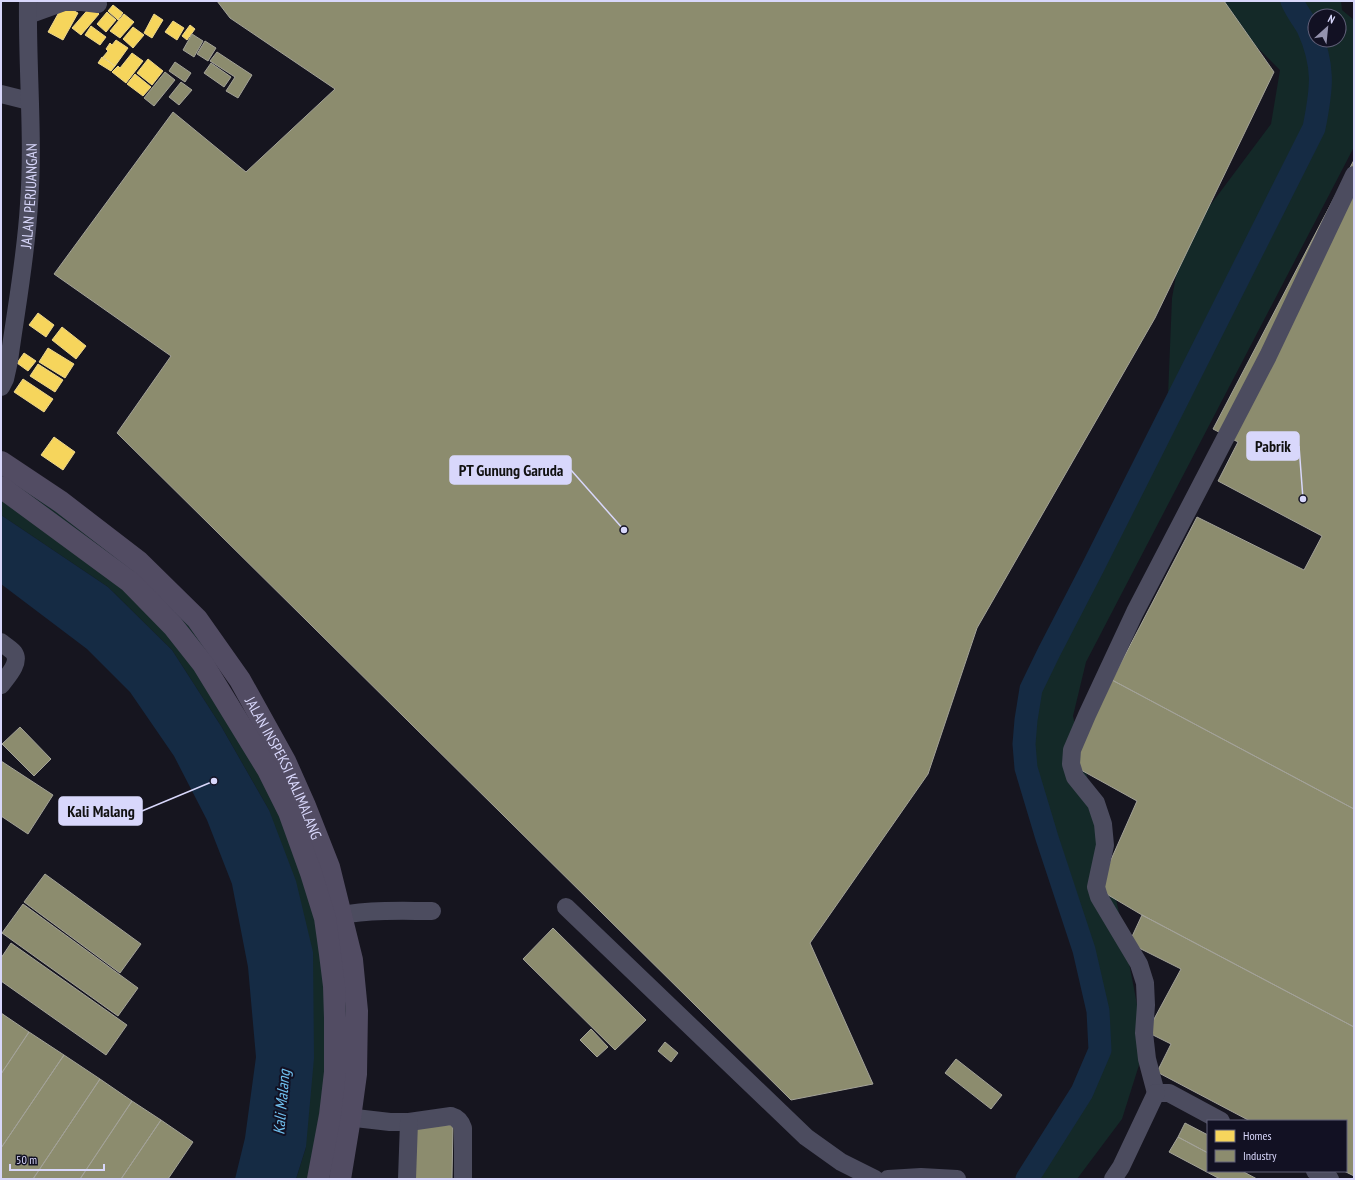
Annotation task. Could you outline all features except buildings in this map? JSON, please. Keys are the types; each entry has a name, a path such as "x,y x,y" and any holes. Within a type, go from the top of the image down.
{"main road":[{"name":"JALAN INSPEKSI KALIMALANG","path":"1,462 62,502 139,562 197,619 212,659 276,766 288,812 311,873 333,916 330,954 335,1018 335,1072 340,1116 340,1179"},
{"name":"JALAN INSPEKSI KALIMALANG","path":"1,487 130,582 173,626 212,659"},
{"name":"JALAN INSPEKSI KALIMALANG","path":"318,1179 340,1116"}],"street":[{"path":"28,8 64,2 98,4"},
{"name":"JALAN PERJUANGAN","path":"1,387 5,379 9,361 25,244 31,169 28,8"},
{"path":"1,94 29,101"},
{"path":"1113,1179 1121,1167 1156,1092 1147,1059 1144,1033 1146,1005 1145,983 1139,964 1099,897 1096,887 1105,845 1104,824 1096,803 1075,777 1071,764 1072,750 1135,612 1268,356 1354,175"},
{"path":"1,642 14,654 16,658 13,669 1,685"},
{"path":"566,907 806,1137 841,1162 875,1179"},
{"path":"333,916 372,911 432,911"},
{"path":"1156,1092 1168,1093 1219,1120"},
{"path":"340,1116 409,1122 451,1116 459,1120 463,1128 463,1179"},
{"path":"408,1179 409,1122"},
{"path":"1317,1172 1330,1179"},
{"path":"888,1179 921,1177 957,1179"}],"green space":[{"path":"1212,1 1341,1 1342,8 1307,8 1307,48 1347,48 1347,14 1354,20 1354,147 1086,662 1073,716 1121,921 1145,1046 1122,1119 1077,1179 1027,1179 1082,1092 1100,1050 1098,1011 1085,952 1026,768 1024,744 1025,724 1031,689 1200,356 1167,420 1172,298 1182,243 1271,124 1280,70"},
{"path":"1,462 62,502 221,654 203,664 352,960 339,1179 296,1179 306,1147 269,810 221,726 172,650 108,587 1,515"}],"water":[{"path":"1,515 108,587 172,650 221,726 269,810 296,881 313,952 314,1058 306,1147 296,1179 235,1179 245,1138 256,1057 248,967 232,884 207,820 174,756 130,692 87,649 1,584"}],"waterway":[{"path":"1027,1179 1082,1092 1100,1050 1098,1011 1084,950 1047,838 1026,768 1024,744 1031,689 1314,128 1320,89 1317,54 1308,28 1292,1"}],"place":[{"name":"Pabrik","path":"1303,499"},
{"name":"PT Gunung Garuda","path":"624,530"},
{"name":"Kali Malang","path":"214,781"}]}
